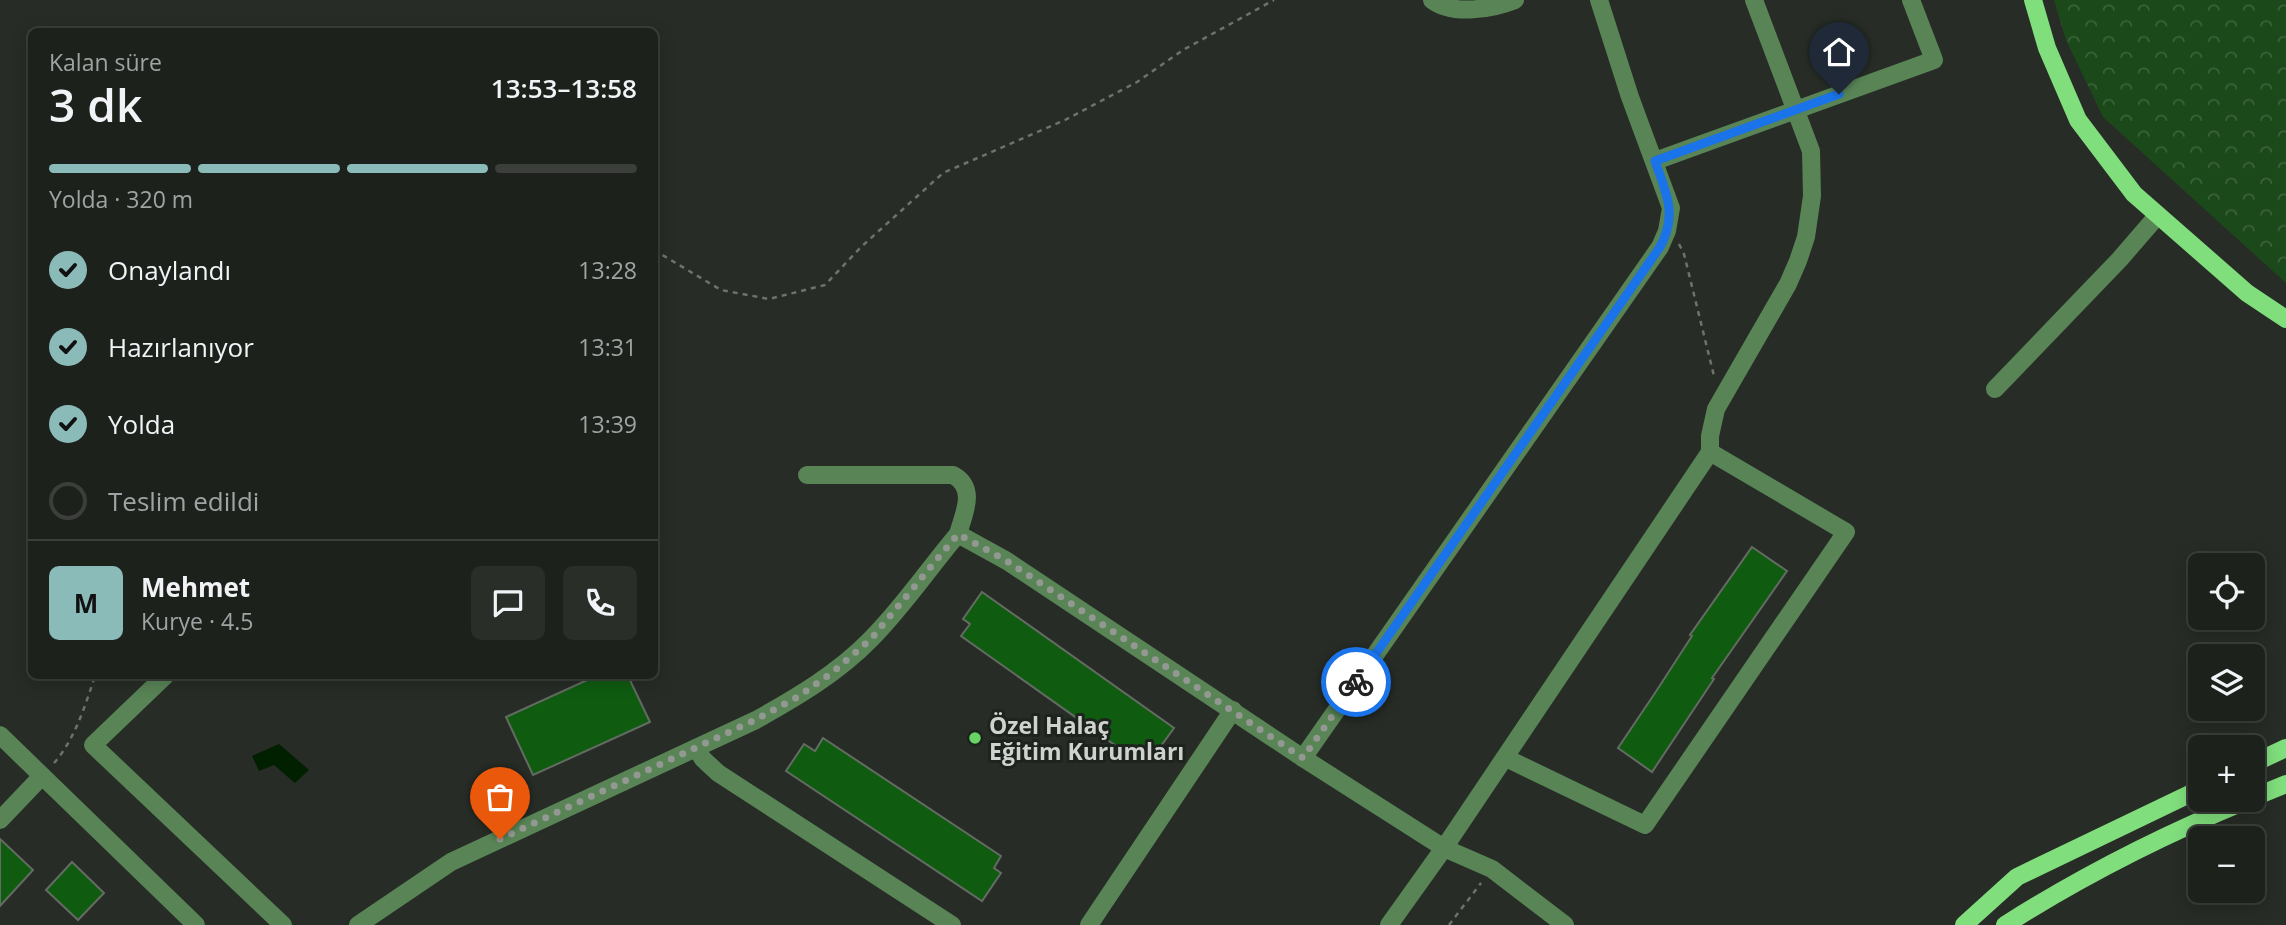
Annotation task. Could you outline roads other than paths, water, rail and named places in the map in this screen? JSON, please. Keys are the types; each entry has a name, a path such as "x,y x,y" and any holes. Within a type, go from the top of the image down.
{"main road":[{"path":"2034,0 2047,48 2078,120 2134,194 2247,293 2286,319"},
{"path":"2265,758 2286,748"},
{"path":"2265,793 2286,784"},
{"path":"1964,925 2017,877 2188,795"},
{"path":"2005,925 2061,889 2218,812"}],"street":[{"path":"1432,0 1437,4 1459,8 1483,9 1515,0"},
{"path":"1303,758 1660,247 1667,231 1671,208 1630,97 1599,0"},
{"path":"1390,925 1506,758 1710,452 1712,421 1722,397 1788,284 1806,236 1812,196 1811,151 1754,0"},
{"path":"1655,161 1934,60 1911,0"},
{"path":"1995,389 2120,259 2158,215"},
{"path":"1506,758 1646,825 1846,532 1710,452"},
{"path":"358,925 451,862 696,748 788,702 833,672 871,639 958,534 968,497 964,484 953,475 807,475"},
{"path":"958,534 1007,561 1303,758 1444,848 1492,869 1566,925"},
{"path":"162,679 93,745 283,925"},
{"path":"1089,925 1233,709"},
{"path":"0,735 196,925"},
{"path":"696,748 718,773 951,925"},
{"path":"0,820 43,776"}],"place":[{"name":"Özel Halaç Eğitim Kurumları","path":"975,738"}]}
